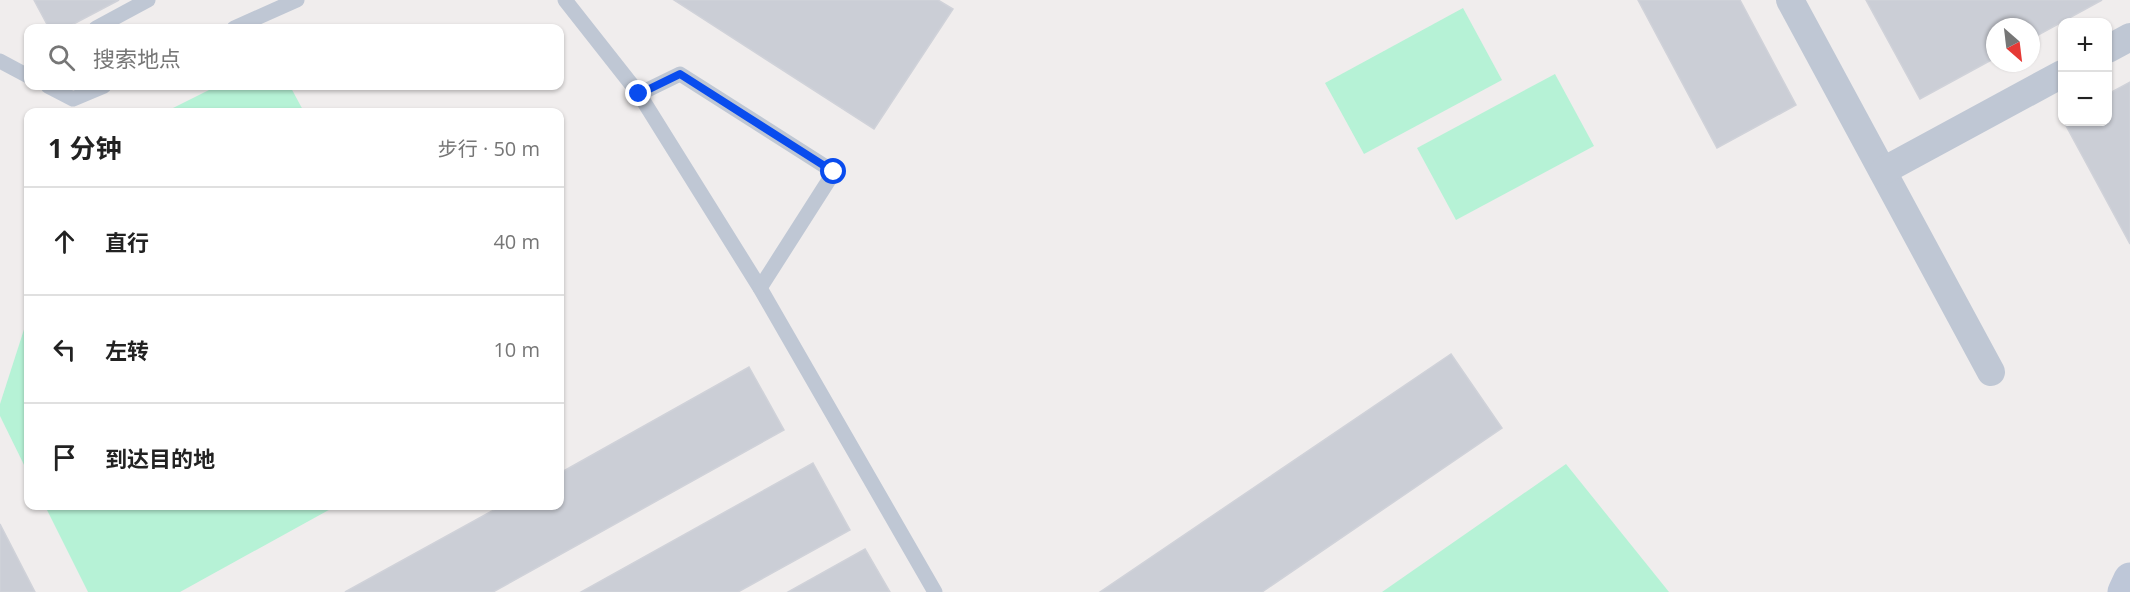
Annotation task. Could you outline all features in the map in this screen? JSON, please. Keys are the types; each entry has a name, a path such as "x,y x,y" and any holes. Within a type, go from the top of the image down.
{"main road":[{"path":"2124,592 2130,579"}],"street":[{"path":"1791,0 1991,372"},
{"path":"2112,47 2130,37"},
{"path":"1883,171 2058,76"}],"lane":[{"path":"103,24 148,0"},
{"path":"243,24 297,0"},
{"path":"565,0 639,94 760,288 935,592"},
{"path":"0,61 24,71"},
{"path":"639,94 680,74 834,172 760,288"},
{"path":"56,90 74,99 95,90"}],"green space":[{"path":"1463,8 1502,80 1364,154 1325,83"},
{"path":"1555,74 1594,146 1456,220 1417,148"},
{"path":"209,90 292,90 302,108 173,108"},
{"path":"24,329 24,465 0,416 0,404"},
{"path":"1566,464 1669,592 1382,592"},
{"path":"47,510 329,510 180,592 88,592"}],"building":[{"path":"34,0 119,0 74,24 47,24"},
{"path":"674,0 938,0 953,9 874,129"},
{"path":"1638,0 1740,0 1796,105 1717,148"},
{"path":"1866,0 2102,0 2069,18 2058,18 2058,24 2040,34 2040,18 1986,18 1986,63 1920,99"},
{"path":"2130,82 2130,244 2066,126 2112,126 2112,92"},
{"path":"1451,354 1502,428 1262,592 1100,592"},
{"path":"749,367 784,430 493,592 345,592 494,510 564,510 564,471"},
{"path":"813,463 850,530 738,592 581,592"},
{"path":"0,524 35,592 0,592"},
{"path":"865,549 890,592 788,592"}],"route":[{"path":"639,94 680,74 834,172"}]}
